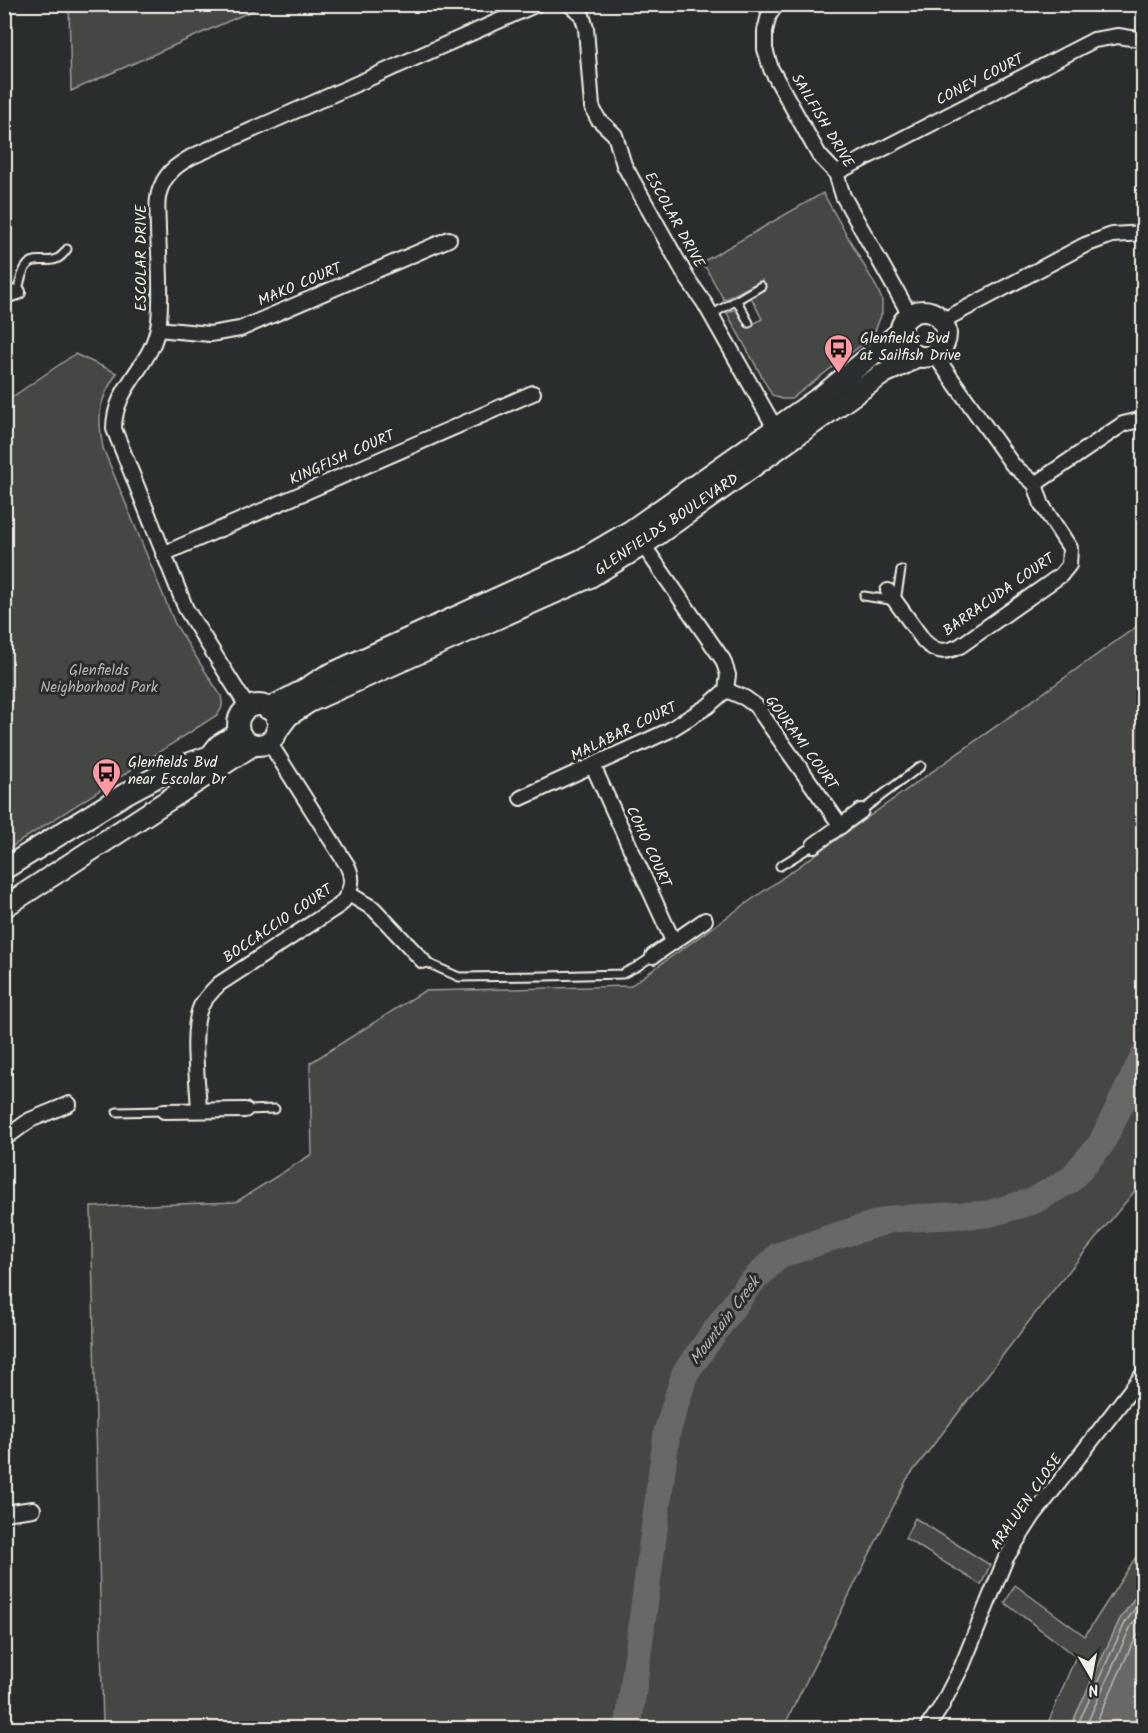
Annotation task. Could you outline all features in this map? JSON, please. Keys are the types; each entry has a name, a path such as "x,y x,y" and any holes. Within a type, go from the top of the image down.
{"street":[{"name":"ESCOLAR DRIVE","path":"248,708 186,609 114,429 118,402 148,357 158,329 160,308 158,196 162,183 173,169 191,157 537,4"},
{"name":"SAILFISH DRIVE","path":"777,4 769,15 765,31 765,49 771,69 819,155 836,173 843,196 910,315"},
{"name":"ESCOLAR DRIVE","path":"574,6 582,15 586,28 592,107 598,119 615,135 624,165 780,437"},
{"name":"CONEY COURT","path":"836,173 1094,40 1118,36 1143,40"},
{"path":"942,321 1085,245 1113,235 1143,233"},
{"name":"MAKO COURT","path":"158,329 210,334 240,329 448,239"},
{"path":"920,311 935,314 942,321 946,334 944,342 926,355 904,348 899,333 903,321 910,315 920,311"},
{"name":"GLENFIELDS BOULEVARD","path":"780,437 823,395 899,333"},
{"name":"GLENFIELDS BOULEVARD","path":"4,907 259,738 309,702 590,577 637,538 780,437 884,373 926,355"},
{"name":"BARRACUDA COURT","path":"892,596 924,641 931,648 945,652 960,646 1061,575 1069,565 1070,548 1042,505 1035,484 1012,464 926,355"},
{"name":"KINGFISH COURT","path":"164,554 533,393"},
{"path":"1035,484 1123,424 1143,419"},
{"path":"637,538 723,660 728,675 726,690"},
{"name":"GLENFIELDS BOULEVARD","path":"268,709 326,676 581,560 637,538"},
{"name":"MALABAR COURT","path":"521,798 681,725 726,690"},
{"name":"GOURAMI COURT","path":"726,690 756,706 841,826"},
{"path":"255,706 268,709 276,718 259,738 238,723 248,708 255,706"},
{"name":"GLENFIELDS BOULEVARD","path":"4,869 134,789 168,771 210,756 219,745 259,738"},
{"name":"BOCCACCIO COURT","path":"199,1110 196,1033 200,1009 205,1000 219,984 340,905 349,894 352,880 347,865 259,738"},
{"name":"COHO COURT","path":"593,766 674,941"},
{"path":"814,845 861,811"},
{"path":"349,894 374,909 423,961"},
{"path":"652,956 705,920"},
{"path":"4,1139 30,1120 69,1104"},
{"path":"164,1111 245,1110"},
{"name":"ARALUEN CLOSE","path":"927,1728 941,1707 962,1666 1006,1558 1033,1516 1143,1372"},
{"path":"4,1513 33,1509"}],"lane":[{"path":"11,294 25,266 35,260 56,260 67,249"},
{"path":"711,315 761,286"},
{"path":"736,301 749,323"},
{"path":"864,596 892,596 901,570"},
{"path":"861,811 921,766"},
{"path":"780,866 814,845"},
{"path":"423,961 459,977 546,976 622,974 652,956"},
{"path":"245,1110 275,1109"},
{"path":"117,1112 164,1111"}],"green space":[{"path":"69,4 265,4 265,5 71,91"},
{"path":"823,193 878,290 882,300 882,313 873,336 791,399 781,399 772,395 727,313 736,309 748,327 762,319 751,297 766,289 762,280 724,300 706,268 699,264"},
{"name":"Glenfields Neighborhood Park","path":"75,354 117,373 106,392 101,409 100,426 103,448 175,624 221,696 222,706 217,715 5,851 5,402"},
{"path":"1143,622 1143,1181 1051,1293 907,1479 783,1728 103,1728 91,1207 236,1202 312,1154 310,1063 424,991 630,986"},
{"path":"915,1518 990,1565 981,1585 905,1538"},
{"path":"1143,1546 1143,1586 1120,1619 1070,1728 1046,1728 1076,1656 1005,1603 1015,1585 1085,1636"}],"water":[{"path":"1143,1586 1143,1728 1070,1728 1120,1619"}],"waterway":[{"name":"Mountain Creek","path":"628,1728 667,1432 685,1373 747,1287 778,1256 833,1237 892,1219 988,1214 1033,1201 1070,1180 1101,1144 1144,1056"}],"place":[{"name":"Glenfields Bvd at Sailfish Drive","path":"839,374"},
{"name":"Glenfields Bvd near Escolar Dr","path":"107,798"}]}
